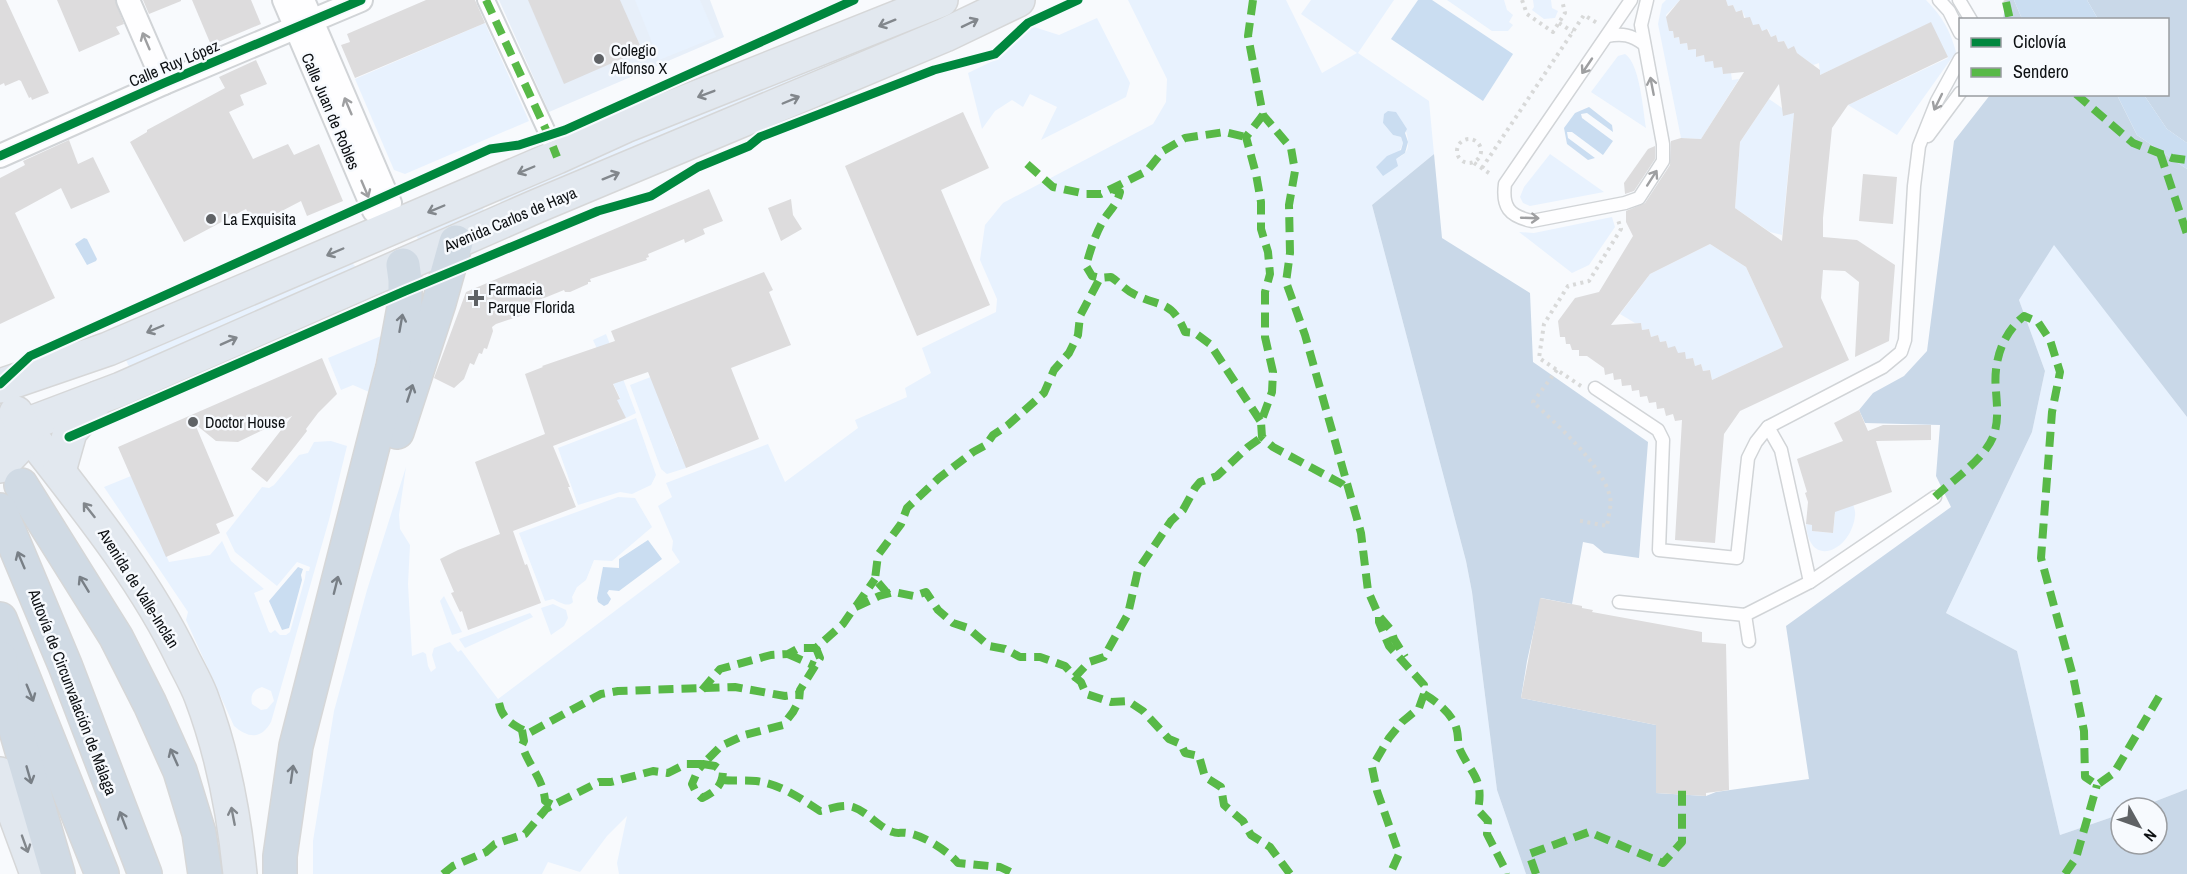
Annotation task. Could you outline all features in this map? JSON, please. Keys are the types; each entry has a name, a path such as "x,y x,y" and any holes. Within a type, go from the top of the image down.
{"highway":[{"path":"352,522 384,471 440,303 456,242"},
{"path":"280,874 280,856 296,746 393,367 405,302 403,265"},
{"path":"11,476 116,637 150,704 180,771 199,833 206,874"},
{"name":"Autovía de Circunvalación de Málaga","path":"0,510 65,665 145,874"},
{"path":"0,619 102,874"},
{"path":"0,658 3,686 58,874"}],"main road":[{"path":"0,386 108,349 386,224 557,157 625,126 941,0"},
{"name":"Avenida Carlos de Haya","path":"12,428 98,398 456,242 945,35 1018,0"},
{"path":"386,224 403,265"},
{"name":"Avenida de Valle-Inclán","path":"0,391 12,428 58,471 109,536 167,626 201,694 224,766 236,829 240,874"},
{"path":"58,471 70,432 98,398"},
{"path":"11,476 22,443 12,428"},
{"path":"0,774 37,874"}],"street":[{"path":"128,0 164,83"},
{"name":"Calle Juan de Robles","path":"284,0 303,25 374,211 386,224"},
{"name":"Calle Juan de Robles","path":"303,0 303,25"},
{"name":"Calle Ruy López","path":"0,156 164,83 361,0"},
{"path":"486,0 557,157"}],"lane":[{"path":"1631,0 1506,184 1504,199 1509,209 1518,218 1532,220 1639,198 1663,161 1663,144 1641,25 1647,0"},
{"path":"1939,0 1949,11 1959,31"},
{"path":"1959,0 1970,18"},
{"path":"1608,34 1631,35 1644,44"},
{"path":"1595,388 1658,430 1663,440 1659,550 1737,558 1748,458 1756,442 1768,428 1883,367 1901,352 1905,340 1914,186 1920,146 1937,101 1959,61"},
{"path":"1920,146 1959,94"},
{"path":"1768,428 1781,450 1810,582"},
{"path":"1619,602 1745,615 1810,582 1935,497"},
{"path":"1745,615 1749,641"}],"path":[{"path":"1522,0 1527,14 1553,32 1565,13 1562,0"},
{"path":"1482,168 1584,15 1608,34"},
{"path":"1559,23 1573,32"},
{"path":"1465,139 1476,141 1480,146 1480,157 1477,162 1469,164 1462,162 1457,155 1460,142 1465,139"},
{"path":"1595,388 1582,386 1539,358 1544,324 1568,286 1589,281 1621,229 1612,205"},
{"path":"1557,370 1533,402 1576,444 1600,474 1611,498 1607,526 1576,520"}],"shaded area":[{"name":"Colegio Alfonso X","path":"499,0 710,0 724,37 549,112"},
{"path":"635,0 700,0 716,37 659,60"},
{"path":"1128,0 1286,0 1322,73 1357,53 1301,14 1311,0 1394,0 1358,53 1429,101 1434,154 1372,205 1466,561 1497,790 1526,874 619,874 617,863 627,816 607,836 580,872 548,862 542,874 313,874 313,841 334,711 367,590 406,467 399,515 400,529 410,545 408,584 412,656 423,652 426,654 431,672 436,668 432,655 434,648 450,642 458,652 461,650 498,699 680,562 672,550 673,541 658,506 672,497 666,483 768,444 785,482 858,428 855,420 907,397 905,388 931,373 922,348 996,312 997,299 980,260 985,225 1003,203 1153,124 1166,102 1167,79","holes":["1400,120 1408,146 1405,153 1396,159 1403,143 1401,137 1393,135 1383,123"]},
{"path":"1418,0 1432,0 1513,54 1483,101 1391,39"},
{"path":"1447,0 1504,0 1507,10 1513,15 1509,22 1513,25 1508,31 1492,31"},
{"path":"1533,0 1551,0 1552,8 1558,11 1555,18 1544,19 1532,10"},
{"path":"1666,0 1680,0 1666,15 1669,30 1673,31 1674,38 1679,37 1680,44 1687,43 1688,50 1696,49 1696,57 1704,55 1722,67 1723,74 1731,73 1732,80 1739,79 1701,139 1681,138 1658,24 1662,4"},
{"path":"1726,0 1926,0 1945,24 1956,52 1897,135 1848,105 1948,58 1931,23 1820,75 1819,63 1813,65 1797,53 1794,47 1788,49 1784,41 1778,42 1776,35 1771,37 1768,29 1762,31 1756,27 1747,20 1742,10 1736,12 1733,5 1728,6"},
{"path":"2006,0 2014,0 2022,18 2003,18"},
{"path":"2014,0 2087,0 2097,18 2022,18"},
{"path":"2087,0 2187,0 2187,143 2167,129 2145,96 2169,96 2169,18 2097,18"},
{"path":"927,18 931,29 502,207 499,198 699,109"},
{"path":"1097,18 1130,83 1126,97 1041,140 1057,107 1030,94 1023,107 1012,100 995,111 982,129 968,73 999,58 1031,26 1059,35"},
{"path":"485,23 529,121 405,174 394,170 355,79"},
{"path":"1625,54 1630,59 1637,77 1646,128 1591,92 1618,56"},
{"path":"1989,96 2118,96 2137,135 2187,169 2187,417 2054,245 2019,300 2045,371 2032,432 1946,613 2017,651 2060,835 2109,818 2109,856 2169,856 2169,796 2187,789 2187,874 1526,874 1497,790 1466,561 1372,205 1434,154 1442,238 1530,293 1533,362 1648,442 1639,558 1604,553 1593,544 1583,542 1572,604 1541,598 1521,698 1656,725 1656,793 1706,796 1716,792 1809,779 1786,626 1951,507 1936,476 1940,425 1865,423 1859,410 1873,393 1904,376 1927,351 1954,141"},
{"path":"2118,96 2145,96 2167,129 2187,143 2187,169 2137,135"},
{"path":"1769,99 1794,113 1782,235 1770,232 1735,208 1740,142"},
{"path":"1589,107 1612,125 1613,132 1587,113 1581,114 1582,118 1613,141 1603,155 1572,132 1567,132 1568,138 1595,158 1588,160 1567,144 1564,128 1575,113"},
{"path":"1388,111 1396,112 1407,129 1405,133 1408,142 1405,153 1396,159 1398,166 1383,176 1376,167 1387,156 1401,150 1403,143 1401,137 1393,135 1383,123 1384,114"},
{"path":"1550,154 1604,192 1530,206 1523,203 1520,197 1524,187"},
{"path":"477,208 483,208 485,213 421,241 417,238 418,233"},
{"path":"1612,217 1615,227 1589,265 1572,273 1519,232 1534,233"},
{"path":"84,238 87,239 97,259 87,265 75,244"},
{"path":"1710,244 1746,267 1783,347 1712,380 1710,370 1703,371 1701,364 1695,366 1693,358 1686,359 1668,348 1666,341 1660,342 1658,335 1651,337 1649,329 1642,330 1641,323 1635,323 1620,314 1650,274"},
{"path":"2054,244 2187,417 2187,789 2169,796 2109,796 2109,818 2060,835 2017,651 1946,613 2032,432 2045,371 2019,300"},
{"path":"352,263 356,267 353,272 130,369 126,360"},
{"path":"606,334 636,413 626,418 614,401 620,398 593,340"},
{"path":"381,336 369,392 353,385 341,390 328,358"},
{"path":"661,373 674,427 670,429 678,449 681,447 686,468 667,474 661,469 630,385"},
{"path":"636,418 656,475 651,485 632,494 620,492 578,505 558,448"},
{"path":"331,441 347,446 329,520 271,722 263,732 249,735 234,726 186,620 188,612 104,487 131,476 169,562 210,555 222,541 231,561 264,589 254,593 269,632 275,630 280,635 286,635 290,632 306,571 309,571 310,567 297,562 277,586 235,552 226,533 262,487 269,488 274,485 299,455 308,453 314,442","holes":["262,687 271,691 274,701 267,709 261,710 252,704 251,698 256,690"]},
{"path":"1848,493 1855,516 1846,538 1839,546 1830,550 1822,551 1814,547 1806,524 1812,525 1812,531 1833,533 1835,514 1808,512"},
{"path":"618,497 635,498 652,527 612,561 594,560 586,580 577,587 571,604 563,604 553,599 545,601 519,533"},
{"path":"648,540 662,559 619,591 609,590 607,593 611,599 608,604 604,606 598,602 603,567 619,568 619,559"},
{"path":"298,567 303,569 302,580 289,628 282,630 269,601"},
{"path":"444,596 462,632 452,635 440,601"},
{"path":"553,604 566,610 568,618 564,626 551,635 541,608"},
{"path":"530,613 533,617 465,648 459,639"}],"building":[{"path":"0,0 6,0 49,93 32,100 19,80 5,86 4,83 0,85"},
{"path":"57,0 115,0 124,24 116,27 120,34 79,52"},
{"path":"143,0 181,0 181,1 149,14"},
{"path":"192,0 251,0 261,24 211,45"},
{"path":"426,0 475,0 485,23 355,78 341,45 350,42 347,34"},
{"path":"528,0 620,0 642,50 564,84"},
{"path":"1680,0 1726,0 1728,6 1733,5 1736,12 1742,10 1744,18 1750,17 1753,25 1759,24 1762,31 1767,29 1771,37 1776,35 1778,42 1784,41 1788,49 1794,46 1797,53 1820,70 1820,75 1931,22 1948,57 1848,105 1832,128 1823,237 1857,240 1895,265 1889,341 1855,357 1859,282 1845,271 1823,270 1821,298 1849,360 1740,411 1724,434 1715,543 1675,540 1682,420 1675,421 1673,414 1666,416 1664,408 1657,409 1656,402 1649,403 1647,396 1640,397 1639,390 1632,391 1631,385 1622,386 1621,379 1614,380 1613,373 1605,375 1604,368 1587,356 1579,356 1579,350 1572,350 1570,344 1566,344 1565,337 1560,337 1558,321 1575,298 1599,292 1633,236 1626,222 1626,211 1645,203 1670,165 1671,141 1681,138 1701,139 1744,72 1723,74 1722,67 1714,68 1713,61 1705,62 1704,55 1696,57 1696,49 1688,50 1687,43 1680,44 1679,37 1674,38 1673,31 1669,31 1666,17","holes":["1779,84 1783,116 1794,113 1782,241 1735,208 1740,142","1710,244 1746,267 1783,347 1712,380 1710,370 1703,371 1701,364 1695,366 1693,358 1686,359 1685,352 1678,353 1675,346 1668,348 1666,341 1660,342 1658,335 1651,337 1649,329 1642,330 1641,323 1611,325 1650,274"]},
{"path":"256,60 267,84 240,95 244,105 229,112 253,159 288,144 294,155 319,144 343,201 307,216 301,201 255,225 246,209 184,242 130,142 147,130 225,88 219,77"},
{"path":"963,112 989,168 941,190 990,305 917,336 845,166"},
{"path":"69,140 78,164 93,157 110,192 71,209 61,188 15,213 55,298 0,324 0,178 25,165 23,161"},
{"path":"1655,146 1655,159 1634,191 1625,194 1624,183 1648,149"},
{"path":"1863,174 1897,177 1893,224 1859,221"},
{"path":"709,189 723,221 703,229 705,234 685,243 684,239 648,254 647,260 590,279 591,282 588,284 570,292 564,290 532,303 533,307 530,308 529,313 492,327 493,331 487,349 484,348 482,354 479,353 474,365 470,363 464,379 454,388 434,378 466,292"},
{"path":"791,199 793,215 802,229 781,241 768,208"},
{"path":"764,272 773,290 769,292 791,345 731,368 759,439 686,468 648,372 613,384 620,399 617,400 626,418 553,446 576,507 513,531 541,603 468,630 462,611 460,612 451,593 454,592 440,559 500,534 475,462 545,434 525,374 615,341 611,331"},
{"path":"322,358 337,394 318,413 306,429 307,431 267,482 251,469 292,416 238,442 216,441 195,424 234,516 216,524 220,533 166,557 118,447"},
{"path":"1859,410 1868,431 1883,425 1931,425 1931,440 1876,441 1892,492 1835,512 1833,533 1812,531 1812,525 1806,524 1808,502 1805,493 1807,492 1797,459 1843,441 1834,423"},
{"path":"1540,598 1582,606 1582,608 1593,610 1592,612 1702,632 1702,642 1726,644 1729,790 1706,793 1706,796 1656,793 1656,725 1521,698"}],"marked path":[{"path":"486,0 557,157"},
{"path":"1253,0 1248,36 1263,115 1291,148 1295,171 1289,205 1290,253 1286,282 1305,335 1361,533 1368,591 1389,646 1424,685 1424,694 1419,708 1402,722 1389,738 1372,767 1377,791 1399,854 1390,874"},
{"path":"2006,2 2010,18"},
{"path":"2078,96 2133,143 2172,158 2187,160"},
{"path":"1263,115 1246,137 1261,202 1261,229 1268,252 1270,274 1265,292 1265,337 1273,372 1272,392 1261,422 1262,437 1273,447 1342,484 1349,491"},
{"path":"1027,164 1053,187 1086,194 1101,194 1147,171 1163,151 1185,138 1225,132 1246,137"},
{"path":"2160,153 2187,234"},
{"path":"1112,189 1120,192 1119,197 1095,237 1086,266 1092,276 1111,277 1131,292 1170,309 1180,321 1185,332 1195,333 1210,344 1261,422"},
{"path":"888,594 875,579 878,555 901,524 907,508 939,478 986,445 993,435 1008,425 1044,393 1054,370 1069,353 1078,335 1080,316 1100,278"},
{"path":"1935,497 1975,461 1989,445 1996,426 1995,380 2001,349 2010,331 2024,316 2038,322 2050,340 2060,372 2052,412 2041,558 2073,676 2084,731 2085,777 2097,785 2114,773 2160,695"},
{"path":"443,874 453,866 486,852 495,844 525,834 546,809 599,782 611,782 653,771 668,773 686,764 703,764 721,746 745,735 783,725 793,712 799,701 800,690 820,658 816,648 843,624 854,608 879,596 894,592 914,596 926,592 938,610 953,623 968,628 989,646 1005,649 1020,657 1040,657 1065,666 1075,677 1089,662 1104,657 1128,614 1138,570 1171,521 1183,510 1195,488 1200,482 1217,476 1262,437"},
{"path":"856,606 875,579"},
{"path":"1380,617 1391,630 1405,657"},
{"path":"702,690 720,669 771,655 788,654 799,648 816,648"},
{"path":"788,654 815,666"},
{"path":"1075,677 1081,682 1086,694 1111,702 1128,701 1143,711 1169,739 1181,744 1185,753 1199,756 1205,777 1221,787 1224,805 1243,821 1251,835 1270,847 1290,874"},
{"path":"499,703 506,718 529,733 601,694 618,691 735,687 785,696 800,694"},
{"path":"1424,694 1443,708 1454,722 1460,750 1478,784 1478,810 1488,821 1487,834 1506,874"},
{"path":"522,730 524,741 522,745 542,786 545,801 553,805"},
{"path":"703,764 715,766 723,772 717,788 702,798 692,784 703,764"},
{"path":"722,780 756,781 773,785 790,792 820,811 841,806 853,807 888,830 895,833 913,834 928,840 958,863 1000,867 1015,874"},
{"path":"2065,874 2076,858 2097,785"},
{"path":"1536,874 1529,854 1589,832 1663,863 1682,842 1682,788"}],"cycle path":[{"path":"0,156 164,83 361,0"},
{"path":"0,384 30,356 490,149 519,145 565,130 854,0"},
{"path":"69,437 405,291 598,211 651,196 698,167 749,146 760,137 934,70 995,54 1028,23 1078,0"}],"place":[{"name":"Colegio Alfonso X","path":"599,59"},
{"name":"La Exquisita","path":"211,219"},
{"name":"Farmacia Parque Florida","path":"476,298"},
{"name":"Doctor House","path":"193,422"}]}
